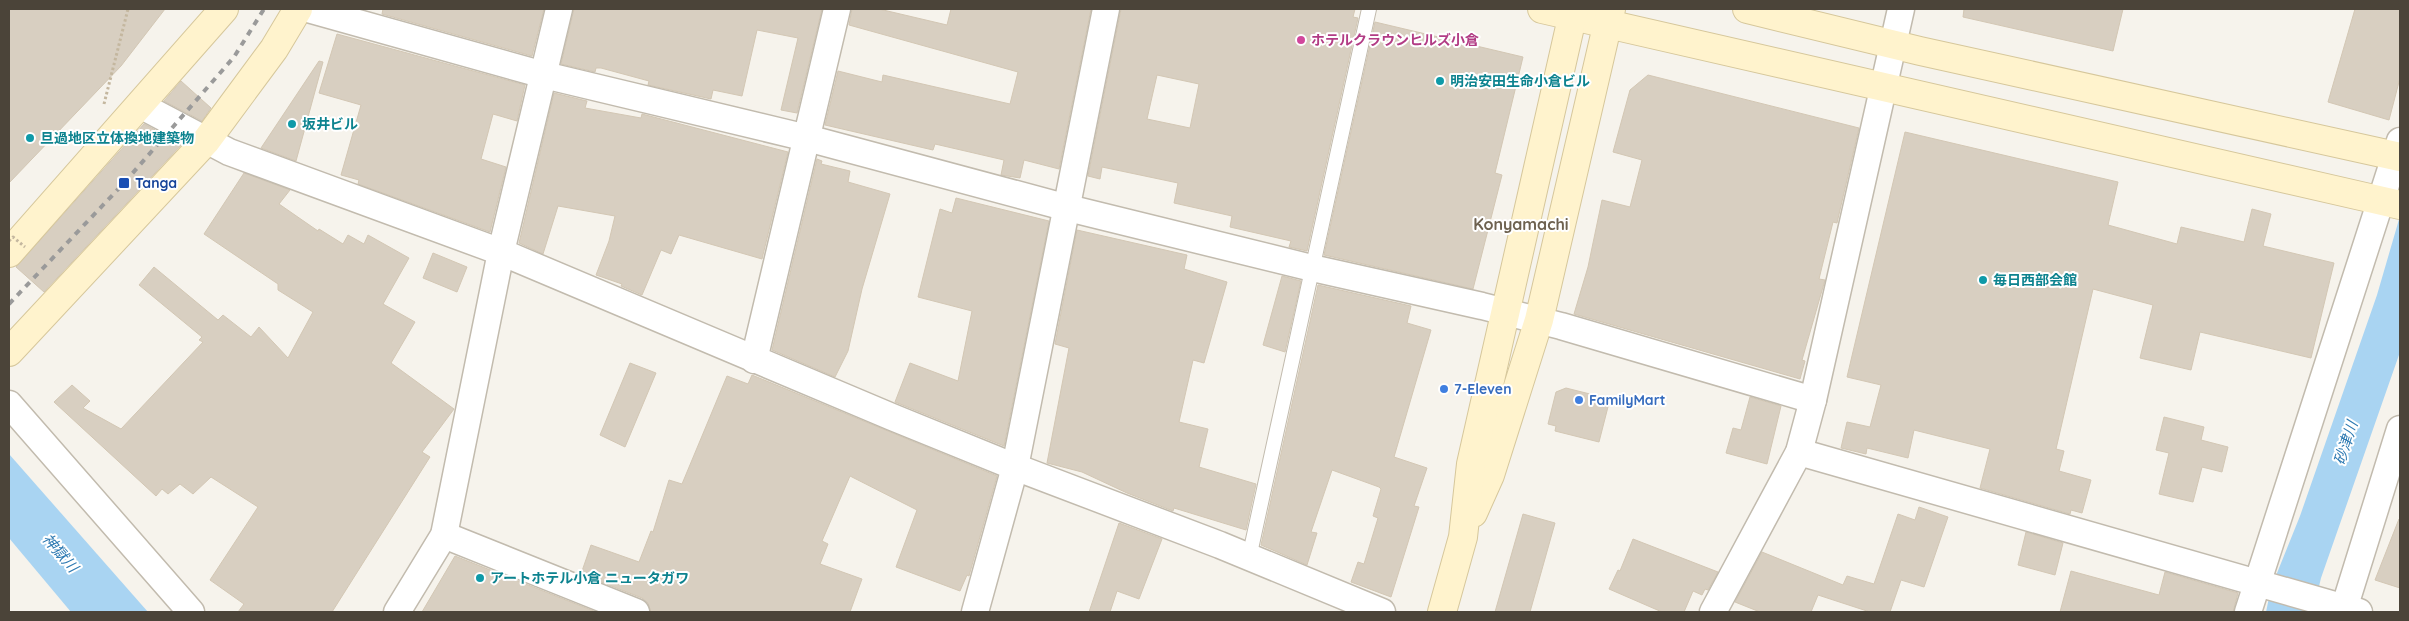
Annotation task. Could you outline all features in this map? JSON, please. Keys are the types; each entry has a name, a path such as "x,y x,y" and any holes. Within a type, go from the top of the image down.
{"street":[{"path":"17,250 224,9"},
{"path":"9,352 206,141 274,48 298,9"},
{"path":"308,9 544,75 807,138 1068,208 1312,268 1538,320 1813,400"},
{"path":"397,612 444,535 501,252 558,9"},
{"path":"754,360 837,9"},
{"path":"975,612 1015,467 1068,208 1106,9"},
{"path":"1542,9 1609,17 1884,86 2392,203"},
{"path":"1747,9 1893,44 2399,151 2392,203 2256,583 2248,612"},
{"path":"1713,612 1798,452 1813,400 1901,9"},
{"path":"1463,537 1471,464 1573,13"},
{"path":"1442,612 1463,537 1490,475 1538,320 1609,17"},
{"path":"140,105 229,152 501,252 754,360 1015,467 1382,612"},
{"path":"9,404 191,612"},
{"path":"1798,452 2346,609 2400,429"},
{"path":"444,535 636,612"}],"lane":[{"path":"1249,558 1369,9"}],"path":[{"path":"102,110 128,9"},
{"path":"9,241 13,237 17,250"}],"water":[{"name":"砂津川","path":"2400,216 2400,352 2321,578 2313,612 2266,612 2271,588 2300,516 2377,295"},
{"name":"神獄川","path":"9,454 148,612 71,612 9,538"}],"building":[{"name":"旦過地区立体換地建築物","path":"9,9 165,9 121,66 9,183"},
{"path":"383,9 544,9 532,56 382,14"},
{"path":"574,9 822,9 797,113 781,110 798,38 757,30 742,96 713,90 711,99 648,85 649,81 601,68 596,68 595,72 561,64"},
{"path":"852,9 879,9 947,25 951,9 1091,9 1059,169 1024,160 1020,178 1001,175 1004,160 935,144 933,150 825,125 838,71 882,82 883,75 1010,104 1018,72 849,25"},
{"path":"1121,9 1355,9 1353,17 1358,18 1307,251 1289,247 1291,241 1230,227 1232,216 1174,203 1178,183 1102,167 1100,179 1088,176","holes":["1157,75 1199,84 1190,128 1147,119"]},
{"path":"1964,9 2123,9 2113,51 1963,17"},
{"path":"2355,9 2400,9 2400,78 2389,120 2328,102"},
{"path":"1375,22 1523,57 1495,173 1502,175 1473,289 1324,255"},
{"path":"337,34 525,85 517,121 493,114 481,159 506,167 490,232 358,184 359,180 341,175 361,105 319,93"},
{"name":"坂井ビル","path":"319,61 323,62 296,161 261,148"},
{"path":"1648,75 1859,128 1837,223 1833,222 1819,279 1825,280 1802,360 1805,361 1800,379 1574,314 1588,267 1602,200 1630,207 1642,160 1613,152 1630,90"},
{"path":"181,81 211,108 202,121 164,101"},
{"path":"554,93 587,101 585,108 641,118 642,114 788,152 762,259 679,235 671,254 661,250 642,295 621,286 622,284 596,275 609,241 615,216 558,206 543,254 519,243"},
{"path":"144,124 182,144 44,292 16,267"},
{"name":"毎日西部会館","path":"1905,132 2118,182 2108,225 2177,244 2181,227 2244,242 2252,209 2271,214 2263,246 2334,263 2311,358 2200,332 2191,370 2140,358 2153,305 2093,289 2056,449 2064,451 2059,471 2091,480 2082,513 2071,510 2070,514 1980,488 1990,449 1914,430 1908,458 1867,448 1866,454 1841,448 1847,422 1870,427 1881,385 1847,377"},
{"path":"817,159 822,161 821,164 850,171 848,182 890,194 862,289 848,351 835,377 772,350"},
{"path":"244,173 290,190 279,204 318,231 319,229 343,244 348,235 364,244 368,235 409,258 383,304 415,322 391,363 454,409 422,452 430,457 332,612 238,612 244,604 210,580 258,507 211,477 193,494 180,484 168,494 162,489 156,496 54,402 72,385 90,401 83,408 121,429 203,342 199,340 202,337 139,285 154,267 218,320 223,315 251,337 259,327 288,358 313,312 278,290 278,284 204,234"},
{"path":"956,198 1049,221 1004,446 895,402 910,363 958,381 972,311 918,297 940,209 952,213"},
{"path":"1077,230 1187,255 1184,269 1227,282 1204,363 1193,360 1179,422 1208,429 1199,467 1256,484 1246,530 1174,508 1173,511 1127,493 1082,472 1047,463 1069,348 1055,344"},
{"path":"433,253 467,267 457,292 423,278"},
{"path":"1282,276 1301,281 1285,352 1263,345"},
{"path":"1318,285 1411,306 1407,323 1431,330 1394,457 1427,468 1414,506 1419,507 1391,597 1351,582 1358,562 1364,564 1378,518 1373,516 1381,489 1379,487 1332,470 1311,532 1317,533 1307,565 1261,545"},
{"path":"630,363 656,373 625,447 600,435"},
{"path":"752,375 997,476 969,576 967,575 960,591 896,567 917,510 850,476 822,541 828,544 820,564 862,579 850,612 651,612 648,603 642,598 581,574 591,545 639,562 651,531 653,532 669,480 682,484 727,376 748,384"},
{"path":"1566,388 1610,399 1599,442 1555,431 1556,426 1548,424 1556,392"},
{"path":"1750,397 1781,406 1767,464 1726,453 1733,428 1741,430"},
{"path":"2164,417 2204,427 2201,440 2228,447 2222,472 2202,467 2193,502 2159,494 2169,453 2156,450"},
{"path":"1919,507 1948,517 1924,587 1901,580 1890,612 1870,612 1818,595 1811,612 1760,612 1735,602 1762,552 1843,585 1847,576 1874,584 1898,514 1915,520"},
{"path":"1523,514 1555,523 1530,612 1495,612"},
{"path":"2400,519 2400,588 2375,580"},
{"path":"1119,523 1162,539 1139,599 1117,591 1110,612 1089,612"},
{"path":"2026,532 2063,543 2055,575 2018,565"},
{"path":"1633,539 1718,572 1708,590 1705,589 1702,595 1693,591 1684,612 1662,612 1609,589 1618,570 1620,571"},
{"name":"アートホテル小倉 ニュータガワ","path":"455,556 596,612 422,612"},
{"path":"2071,571 2159,595 2165,572 2238,593 2233,612 2060,612"}],"railway":[{"path":"9,304 124,183 234,57 264,9"}],"place":[{"name":"ホテルクラウンヒルズ小倉","path":"1301,40"},
{"name":"明治安田生命小倉ビル","path":"1440,81"},
{"name":"坂井ビル","path":"292,124"},
{"name":"旦過地区立体換地建築物","path":"30,138"},
{"name":"Tanga","path":"124,183"},
{"name":"毎日西部会館","path":"1983,280"},
{"name":"7-Eleven","path":"1444,389"},
{"name":"FamilyMart","path":"1579,400"},
{"name":"アートホテル小倉 ニュータガワ","path":"480,578"}],"district":[{"name":"Konyamachi","path":"1521,224"}]}
